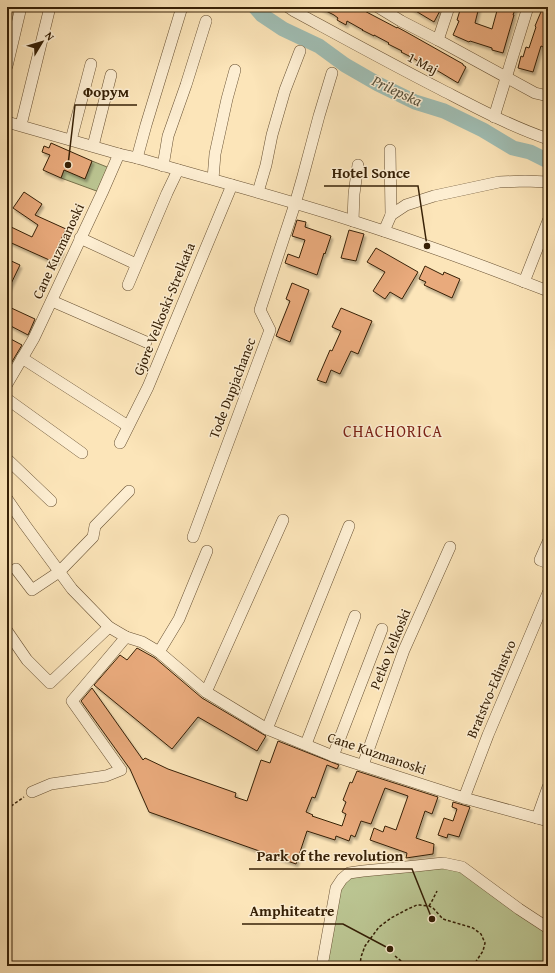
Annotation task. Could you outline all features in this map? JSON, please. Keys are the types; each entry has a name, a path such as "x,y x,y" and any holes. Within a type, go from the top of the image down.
{"street":[{"path":"7,66 21,7"},
{"path":"21,125 50,7"},
{"path":"137,158 182,7"},
{"name":"1 Maj","path":"288,7 384,60 494,117 548,139"},
{"path":"378,7 534,93 548,96"},
{"path":"438,40 449,7"},
{"path":"494,117 528,7"},
{"path":"164,166 168,136 206,21"},
{"path":"258,192 282,97 300,51"},
{"path":"70,140 91,64"},
{"path":"213,179 215,154 235,70"},
{"name":"Tode Dupjachanec","path":"192,537 270,330 260,310 295,204 332,73"},
{"path":"93,146 111,74"},
{"path":"7,122 213,179 353,221 427,246 548,291"},
{"path":"384,231 391,215 390,150"},
{"name":"Cane Kuzmanoski","path":"7,384 34,338 119,154"},
{"path":"353,221 354,194 358,165"},
{"path":"128,285 178,170"},
{"path":"391,215 406,205 434,196 499,182 548,182"},
{"name":"Gjore Velkoski-Strelkata","path":"120,443 148,387 232,185"},
{"path":"524,282 548,221"},
{"path":"80,238 136,264"},
{"path":"52,301 146,342"},
{"path":"22,358 128,426"},
{"path":"7,399 82,453"},
{"path":"7,459 52,501"},
{"path":"16,569 32,590 59,572 93,537 95,526 129,491"},
{"name":"Cane Kuzmanoski","path":"7,499 72,589 109,627 126,637 142,642 159,652 206,692 267,729 333,756 464,798 548,821"},
{"path":"206,692 284,520"},
{"path":"267,729 349,526"},
{"path":"548,542 540,560 548,563"},
{"name":"Petko Velkoski","path":"362,765 404,650 450,547"},
{"path":"159,652 179,619 207,551"},
{"name":"Bratstvo-Edinstvo","path":"464,798 488,735 548,593"},
{"path":"306,744 356,616"},
{"path":"7,631 27,660 50,683 109,627"},
{"name":"Petko Velkoski","path":"333,756 382,629"},
{"path":"32,792 51,784 106,776 121,770 72,701 126,637"},
{"path":"537,818 548,787"},
{"path":"322,966 336,888 342,879 349,873 443,863 462,867 519,909 548,928"}],"path":[{"path":"7,809 32,792"},
{"path":"429,906 437,891"},
{"path":"360,966 361,957 365,946 379,927 391,918 417,905 429,906 433,908 443,919 473,928 481,934 485,943 483,951 472,966"},
{"path":"395,956 407,966"}],"green space":[{"path":"92,161 112,169 102,193 61,178 64,170 85,178"},
{"path":"462,867 548,928 548,966 322,966 336,888 349,873"}],"building":[{"path":"318,7 357,7 408,33 466,67 458,83 433,68 432,70 388,44 389,43 347,21 346,25 337,20 338,18 334,15"},
{"path":"409,7 442,7 434,22"},
{"path":"461,7 479,7 475,23 492,29 498,7 516,7 503,53 453,35 459,21 457,20"},
{"path":"543,7 548,7 548,49 541,46 533,72 518,68 521,56 523,57 526,47 529,48 536,27 535,26"},
{"path":"51,143 92,161 85,179 64,170 61,178 43,170 50,155 42,152 44,146 49,148"},
{"path":"24,192 42,204 35,215 66,229 57,248 62,250 56,263 7,241 7,231 9,226 32,237 38,225 13,208"},
{"path":"297,220 306,222 305,227 331,236 317,275 285,263 288,254 299,258 305,240 292,236"},
{"path":"349,230 364,234 356,261 341,258"},
{"path":"376,248 418,272 402,299 390,292 385,299 373,291 385,272 367,262"},
{"path":"7,259 20,265 7,292"},
{"path":"425,266 443,275 444,272 460,279 452,298 424,285 426,282 419,279"},
{"path":"292,283 309,290 290,342 276,336 290,301 286,299"},
{"path":"7,306 35,319 28,335 7,324"},
{"path":"341,308 372,321 358,354 351,351 340,374 331,370 326,383 317,380 330,350 332,351 341,331 332,327"},
{"path":"7,337 22,345 7,370"},
{"path":"137,648 155,658 202,698 266,736 257,751 198,717 172,749 94,685 120,655 127,660"},
{"path":"92,688 143,760 145,758 168,769 236,793 235,797 247,801 261,760 270,763 278,741 339,765 337,769 327,765 315,798 312,797 306,812 313,815 312,816 342,826 346,814 342,812 346,802 343,800 350,782 352,783 357,771 438,797 432,814 425,811 416,838 434,844 433,854 406,858 407,853 370,840 374,828 383,832 385,826 396,830 408,796 385,788 371,824 361,821 355,837 351,835 349,841 336,836 335,840 307,831 296,864 149,812 130,769 81,701"},
{"path":"453,802 470,807 459,837 448,834 447,838 438,835 444,818 453,821 457,809 452,807"}],"waterway":[{"name":"Prilepska","path":"255,7 262,15 283,29 319,46 345,65 378,84 415,102 444,111 483,130 513,148 530,152 548,161"}],"place":[{"name":"Форум","path":"68,165"},
{"name":"Hotel Sonce","path":"427,246"},
{"name":"Park of the revolution","path":"432,919"},
{"name":"Amphiteatre","path":"390,949"}],"district":[{"name":"CHACHORICA","path":"393,431"}]}
